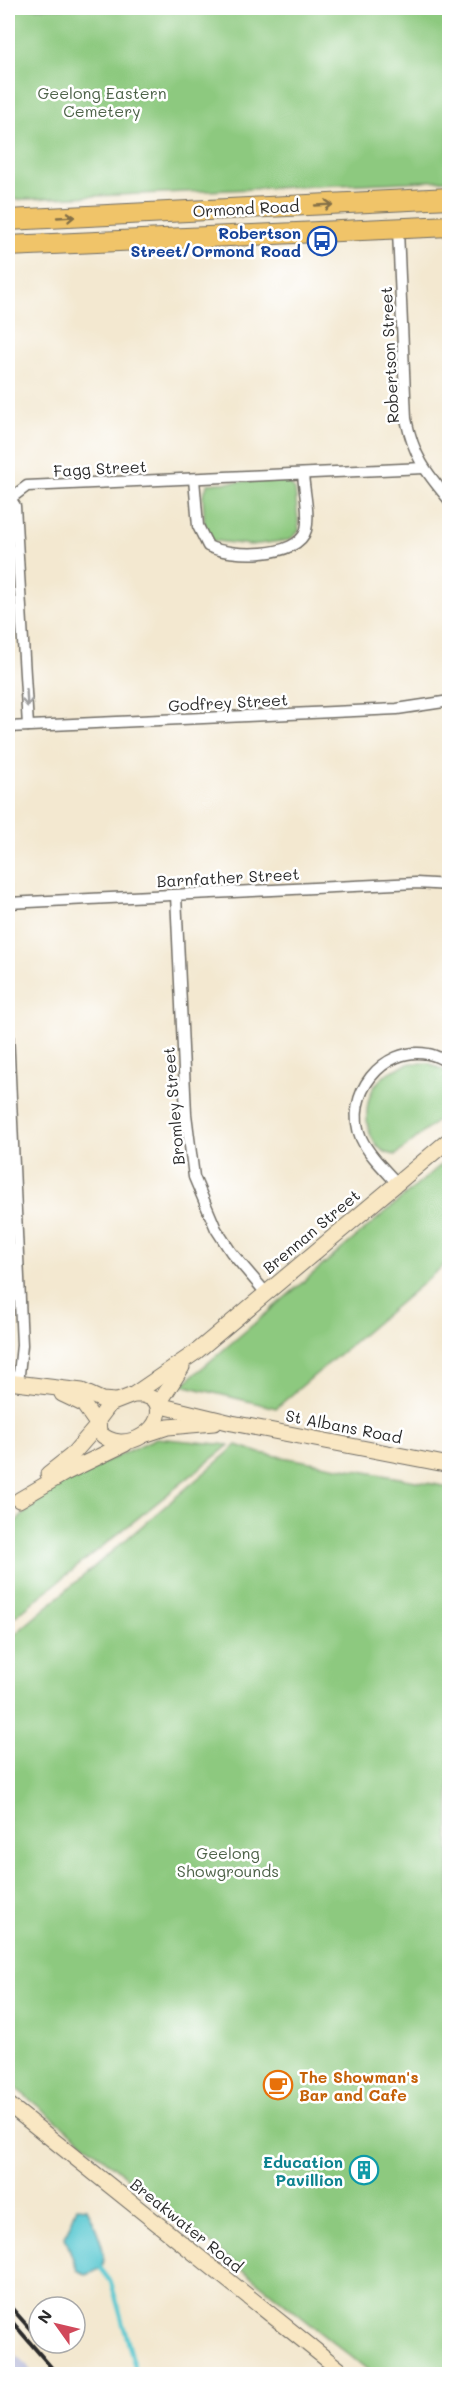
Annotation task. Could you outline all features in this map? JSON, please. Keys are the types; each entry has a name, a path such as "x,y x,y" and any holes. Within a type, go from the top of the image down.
{"highway":[{"name":"Ormond Road","path":"8,220 450,198"},
{"name":"Ormond Road","path":"8,246 450,226"}],"street":[{"name":"Robertson Street","path":"398,230 406,419 412,448 424,468 450,501"},
{"name":"Fagg Street","path":"10,497 27,486 424,468"},
{"path":"194,479 198,526 208,546 225,553 262,552 289,547 304,533 307,524 303,474"},
{"path":"10,497 15,506 28,726"},
{"name":"Godfrey Street","path":"8,727 397,709 450,701"},
{"name":"Barnfather Street","path":"8,903 416,883 450,885"},
{"name":"Bromley Street","path":"176,895 186,1114 194,1177 216,1228 231,1252 266,1293"},
{"path":"8,1032 22,1345 13,1383 82,1391 102,1400 115,1401"},
{"path":"396,1182 362,1139 357,1116 360,1096 374,1072 396,1058 428,1054 450,1064"},
{"name":"Brennan Street","path":"132,1395 196,1352 450,1139"},
{"name":"Brennan Street","path":"158,1405 179,1372 196,1352"},
{"path":"48,1388 83,1404 102,1435 113,1442 121,1444 136,1439"},
{"path":"132,1395 147,1395 158,1405 157,1420 136,1439 65,1473 13,1505 71,1456 97,1425 104,1411 115,1401 132,1395"},
{"name":"St Albans Road","path":"158,1405 232,1423 450,1465"},
{"name":"St Albans Road","path":"136,1439 168,1426 232,1423"},
{"name":"Breakwater Road","path":"8,2104 345,2374"}],"shaded area":[{"path":"8,2348 27,2365 33,2374 8,2374"}],"green space":[{"name":"Geelong Eastern Cemetery","path":"8,8 449,8 449,180 8,200"},
{"path":"286,480 295,490 299,531 289,540 251,545 208,540 205,536 203,495 208,484"},
{"path":"411,1063 429,1063 449,1073 449,1111 396,1155 386,1152 372,1138 368,1128 368,1105 370,1095 382,1078"},
{"path":"449,1158 449,1261 276,1408 182,1385"},
{"path":"156,1438 229,1445 8,1622 8,1529 53,1487"},
{"name":"Geelong Showgrounds","path":"237,1445 260,1453 449,1487 449,2374 373,2374 8,2082 8,1640"}],"water":[{"path":"77,2207 87,2208 104,2254 102,2266 97,2271 86,2275 77,2270 65,2237"}],"waterway":[{"path":"99,2266 111,2282 137,2374"}],"railway":[{"path":"8,2304 27,2325"},
{"path":"8,2317 57,2374"}],"place":[{"name":"Robertson Street/Ormond Road","path":"322,241"},
{"name":"The Showman's Bar and Cafe","path":"278,2085"},
{"name":"Education Pavillion","path":"364,2170"}]}
